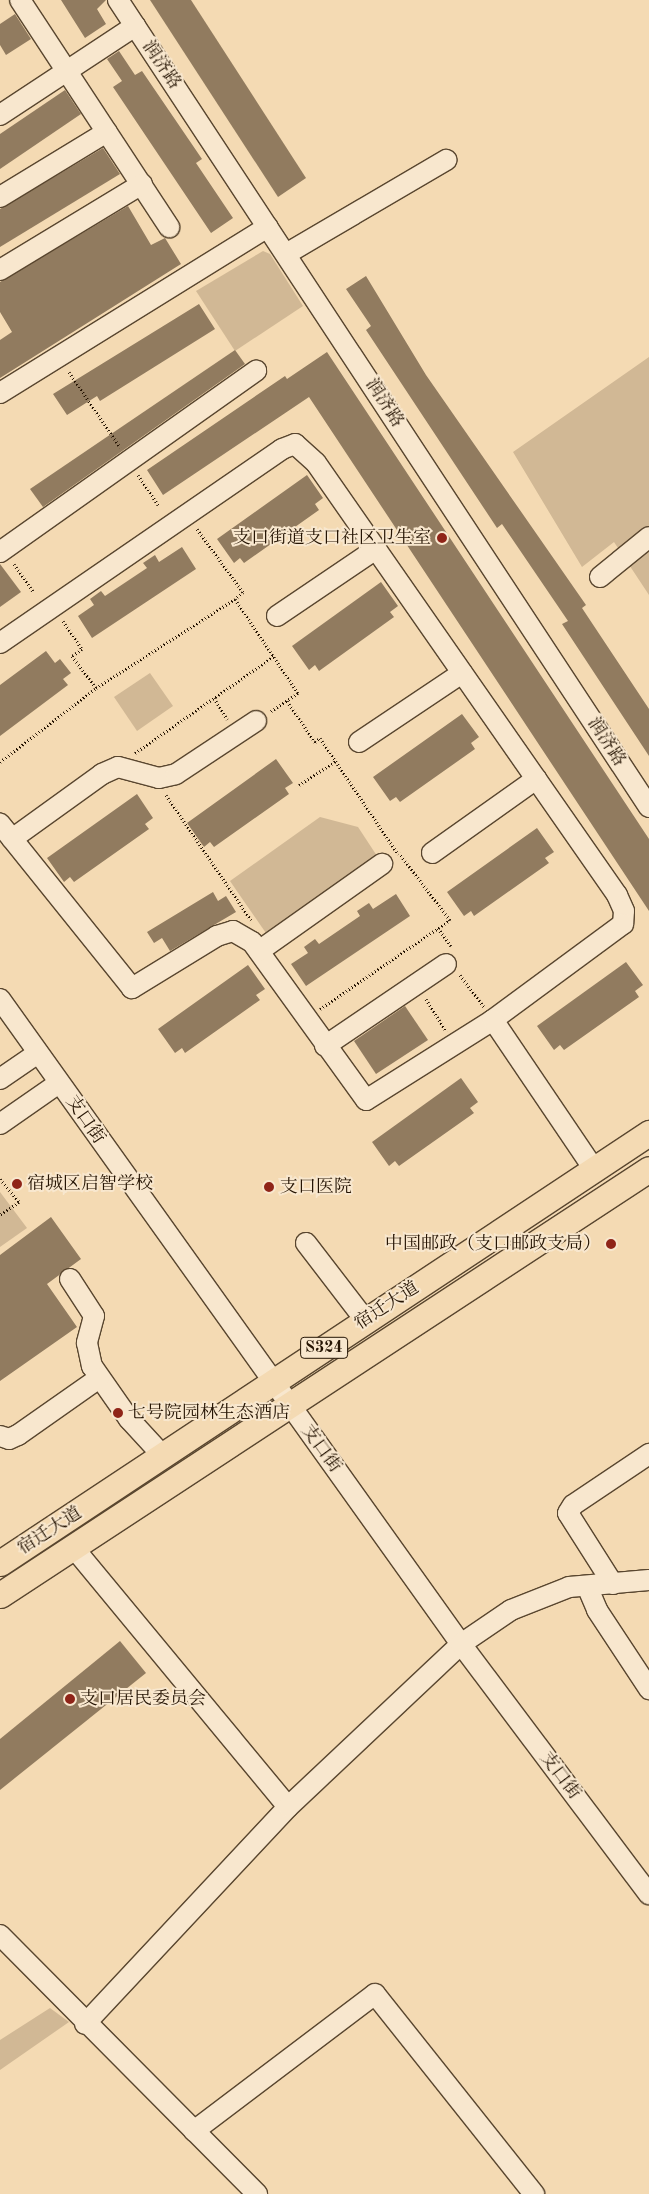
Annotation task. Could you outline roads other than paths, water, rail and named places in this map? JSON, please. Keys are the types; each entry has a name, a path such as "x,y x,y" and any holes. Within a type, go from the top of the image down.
{"main road":[{"name":"宿迁大道","path":"0,1562 164,1457 365,1320 649,1133"},
{"name":"宿迁大道","path":"0,1595 649,1168"}],"street":[{"path":"20,0 169,226"},
{"name":"润济路","path":"118,0 649,807"},
{"path":"0,115 135,26"},
{"path":"0,197 107,132"},
{"path":"286,254 446,160"},
{"path":"0,270 142,184"},
{"path":"0,393 268,227"},
{"path":"2,550 256,371"},
{"path":"0,643 282,449 296,444 316,463 617,895 624,911 623,924 493,1020 366,1100 306,1019 263,948 233,931 217,936 132,988 6,832 118,767 152,776 176,774 256,721"},
{"path":"600,577 649,537"},
{"path":"277,616 376,549"},
{"path":"359,742 462,673"},
{"path":"432,853 536,779"},
{"path":"263,948 382,864"},
{"path":"325,1046 450,972"},
{"name":"支口街","path":"0,999 272,1383 461,1644 649,1894"},
{"path":"493,1020 594,1169"},
{"path":"0,1079 38,1053"},
{"path":"0,1124 60,1083"},
{"path":"306,1243 365,1320"},
{"path":"70,1279 94,1316 88,1347 99,1378 129,1419 164,1457"},
{"path":"0,1436 9,1439 18,1435 99,1378"},
{"path":"613,1584 568,1513 573,1505 649,1454"},
{"path":"74,1547 288,1806"},
{"path":"84,2024 288,1806 461,1644 511,1610 569,1587 649,1580"},
{"path":"587,1586 597,1610 649,1689"},
{"path":"0,1934 84,2024 257,2194"},
{"path":"194,2131 375,1994 534,2194"}],"place":[{"name":"支口街道支口社区卫生室","path":"442,538"},
{"name":"宿城区启智学校","path":"17,1184"},
{"name":"支口医院","path":"269,1187"},
{"name":"中国邮政（支口邮政支局）","path":"611,1244"},
{"name":"七号院园林生态酒店","path":"118,1413"},
{"name":"支口居民委员会","path":"70,1699"}]}
